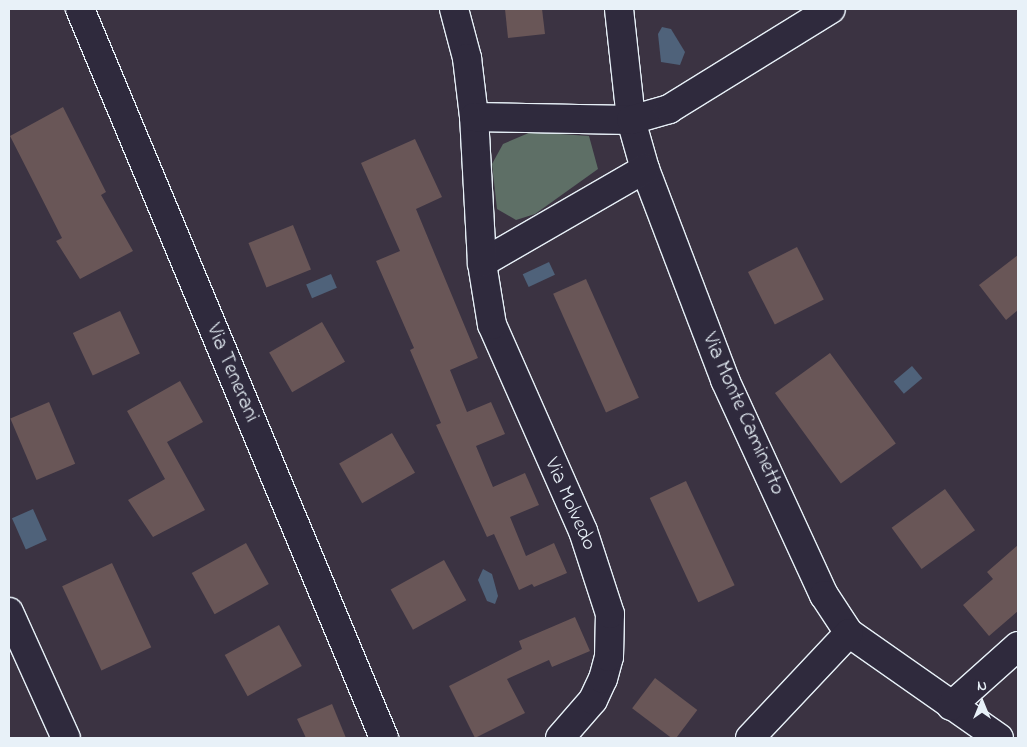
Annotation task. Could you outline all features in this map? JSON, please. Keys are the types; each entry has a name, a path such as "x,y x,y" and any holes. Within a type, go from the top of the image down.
{"street":[{"name":"Via Tenerani","path":"80,9 384,738"},
{"name":"Via Molvedo","path":"454,9 467,58 474,117 482,264 501,350 583,531 610,614 609,657 603,679 593,700 560,738"},
{"name":"Via Monte Caminetto","path":"619,9 631,120 646,168 724,380 824,595 849,633 999,738"},
{"path":"474,117 631,120 669,109 831,9"},
{"path":"482,264 646,168"},
{"path":"9,612 66,738"},
{"path":"750,738 849,633"},
{"path":"952,706 1018,646"}],"green space":[{"path":"531,132 589,136 598,169 535,214 516,220 497,209 492,164 503,144"}],"water":[{"path":"662,27 671,29 685,52 680,65 661,62 658,34"},
{"path":"549,262 555,275 529,287 523,274"},
{"path":"331,274 337,288 312,298 306,285"},
{"path":"912,366 922,378 904,394 894,381"},
{"path":"33,509 47,540 26,549 12,518"},
{"path":"483,569 492,574 498,596 495,604 487,601 478,580"}],"building":[{"path":"505,9 542,9 545,34 508,38"},
{"path":"63,107 106,192 101,195 133,251 80,279 56,241 62,238 10,136"},
{"path":"415,139 442,197 416,209 478,358 450,370 467,412 491,402 505,434 476,446 493,487 525,473 539,505 510,517 526,556 554,543 567,573 534,587 532,584 519,590 494,534 487,537 436,425 441,423 410,350 414,348 376,261 400,251 361,163"},
{"path":"293,225 311,270 266,287 248,243"},
{"path":"797,247 824,300 775,325 748,272"},
{"path":"1018,255 1018,310 1006,320 979,285"},
{"path":"586,279 639,398 606,412 553,294"},
{"path":"120,311 140,354 93,376 73,333"},
{"path":"322,322 345,362 292,392 269,352"},
{"path":"830,353 896,444 841,484 775,393"},
{"path":"180,381 203,422 167,442 205,510 153,537 128,500 165,479 127,411"},
{"path":"49,402 75,464 37,480 10,418"},
{"path":"392,433 415,473 362,503 339,464"},
{"path":"686,481 735,585 698,602 650,498"},
{"path":"945,489 975,530 922,569 892,528"},
{"path":"246,543 269,584 215,614 192,573"},
{"path":"1018,545 1018,611 989,636 963,605 993,579 987,572"},
{"path":"444,560 466,600 413,630 391,590"},
{"path":"112,563 151,647 101,671 62,586"},
{"path":"575,617 590,651 552,667 549,660 507,679 525,713 475,738 449,686 522,649 519,641"},
{"path":"279,625 302,666 248,696 225,655"},
{"path":"655,678 697,710 676,738 671,738 632,708"},
{"path":"332,704 346,738 306,738 297,719"}]}
